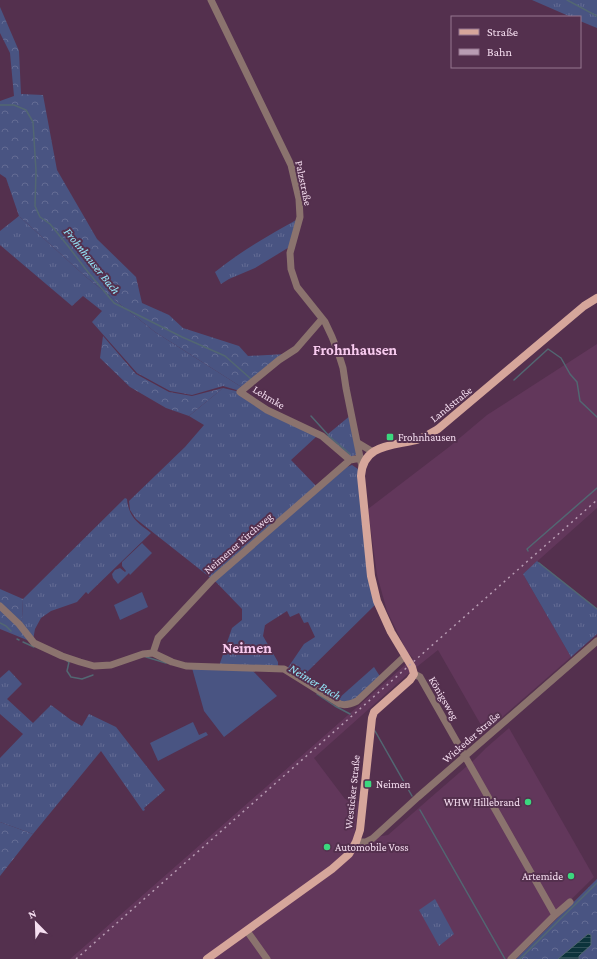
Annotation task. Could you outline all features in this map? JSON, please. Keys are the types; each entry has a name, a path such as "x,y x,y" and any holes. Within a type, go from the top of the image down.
{"main road":[{"name":"Landstraße","path":"373,452 382,448 423,438 438,429 584,306 597,298"},
{"path":"373,452 361,462 361,476 373,583 377,601 385,621 413,671"},
{"name":"Westicker Straße","path":"207,959 338,865 349,854 356,842 361,823 372,718 374,712 410,680 413,671"}],"street":[{"name":"Palzstraße","path":"211,0 291,165 300,217 290,253 291,269 297,287 322,319 332,337 343,368 361,462"},
{"name":"Lehmke","path":"322,319 296,349 279,360 240,392 267,410 322,436 350,460"},
{"path":"358,443 373,452"},
{"path":"350,460 361,462"},
{"name":"Neimener Kirchweg","path":"153,654 158,638 212,580 350,460"},
{"path":"0,606 19,624 34,643 62,656 80,662 94,666 111,664 143,654 153,654 186,666 284,669 340,704 344,705 348,705 357,700 405,656"},
{"name":"Wickeder Straße","path":"356,842 366,842 372,839 597,641"},
{"name":"Königsweg","path":"413,671 420,677 555,915"},
{"path":"511,959 570,902"},
{"path":"247,931 267,959"}],"shaded area":[{"path":"597,344 597,508 523,574 571,657 485,732 438,650 408,674 314,758 345,799 359,801 354,839 358,840 388,835 509,728 594,877 511,959 70,959 413,658 407,652 387,611 377,575 368,509 449,447 487,415"},
{"path":"588,934 591,935 591,945 579,956 579,959 558,959"}],"green space":[{"path":"532,0 597,0 597,28 581,21 581,16 569,16"},
{"path":"0,7 19,51 21,94 43,95 57,170 97,239 136,277 142,303 169,315 183,328 239,346 248,356 286,354 243,388 155,332 86,277 19,216 6,178 0,174 0,101 14,96 10,53 0,33"},
{"path":"19,216 86,277 155,332 243,388 240,391 223,386 192,395 170,391 137,373 92,322 102,311 83,296 72,306 0,245 0,231"},
{"path":"298,219 291,246 255,268 221,284 215,272 245,250"},
{"path":"103,336 136,374 169,392 192,396 223,388 189,416 166,408 130,387 100,358"},
{"path":"223,388 240,392 317,436 291,460 318,488 212,579 136,519 130,510 129,501 185,447 204,425 189,416"},
{"path":"351,415 357,450 356,455 350,457 326,440 328,434"},
{"path":"352,465 358,469 375,605 301,678 287,669 304,644 315,637 308,622 304,623 299,613 290,617 287,611 265,625 263,636 278,662 278,668 219,666 232,628 242,620 242,609 214,580 347,467"},
{"path":"125,498 127,499 134,519 151,533 88,594 86,592 77,602 51,611 41,618 35,629 33,640 20,623 22,620 23,599"},
{"path":"142,543 152,553 130,575 129,573 118,584 113,578 112,574 115,570 120,568 125,572 126,571 122,566 122,562"},
{"path":"537,561 597,609 597,634 571,657 523,574"},
{"path":"0,589 23,599 22,620 20,623 0,605"},
{"path":"142,592 148,607 120,620 114,605"},
{"path":"0,607 32,642 0,629"},
{"path":"374,667 381,678 352,702 343,703 338,699"},
{"path":"192,668 252,670 277,696 224,737 204,711"},
{"path":"9,670 22,684 7,699 33,723 51,705 71,720 82,726 89,714 116,727 165,790 144,808 145,810 143,811 101,751 33,834 0,822 0,758 23,734 0,714 0,678"},
{"path":"193,722 199,735 206,732 208,735 158,761 150,743"},
{"path":"0,822 33,834 0,876"},
{"path":"597,879 597,959 516,959"},
{"path":"435,899 454,934 439,946 419,910"}],"waterway":[{"path":"567,0 597,16"},
{"name":"Frohnhauser Bach","path":"0,105 14,105 26,110 33,122 36,171 35,206 40,217 50,224 114,303 182,337 225,356 251,379"},
{"name":"Frohnhauser Bach","path":"514,380 548,349 561,358 570,374 577,382 580,401 597,417"},
{"name":"Frohnhauser Bach","path":"311,416 330,437 350,454"},
{"name":"Frohnhauser Bach","path":"528,551 527,549 597,488"},
{"name":"Frohnhauser Bach","path":"539,563 597,609"},
{"name":"Neimer Bach","path":"0,623 11,631"},
{"name":"Neimer Bach","path":"23,642 34,647"},
{"name":"Neimer Bach","path":"146,657 166,663"},
{"name":"Neimer Bach","path":"67,661 69,662 67,671 71,677 82,679 93,675"},
{"name":"Neimer Bach","path":"317,694 350,714"},
{"name":"Neimer Bach","path":"375,731 412,796"},
{"name":"Neimer Bach","path":"420,810 505,959"},
{"path":"520,959 597,883"}],"railway":[{"path":"76,959 597,500"}],"place":[{"name":"Frohnhausen","path":"390,437"},
{"name":"Neimen","path":"368,784"},
{"name":"WHW Hillebrand","path":"528,802"},
{"name":"Automobile Voss","path":"327,847"},
{"name":"Artemide","path":"571,876"}],"district":[{"name":"Frohnhausen","path":"355,350"},
{"name":"Neimen","path":"247,648"}]}
